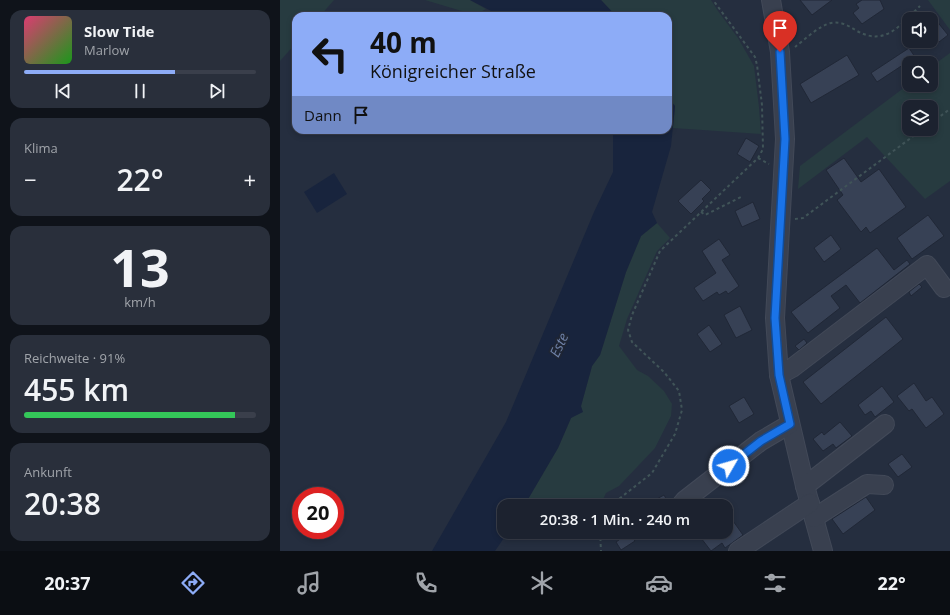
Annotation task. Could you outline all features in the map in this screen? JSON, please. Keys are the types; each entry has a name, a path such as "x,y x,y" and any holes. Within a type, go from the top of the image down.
{"street":[{"path":"771,0 780,52 785,139 775,318 779,375 790,424 824,551"},
{"path":"779,375 792,368 927,265 944,288"},
{"path":"686,499 761,441 790,424"},
{"path":"738,551 810,502 885,424"},
{"path":"810,502 867,484 884,485"}],"path":[{"path":"619,499 652,473 675,434 682,410 679,391 664,372 632,342 628,330 632,315 660,251 758,158 763,149 762,105 755,57 714,0"},
{"path":"780,52 794,48 822,27 831,23 845,24 862,33 876,37 891,33 920,6"},
{"path":"938,118 950,109"},
{"path":"780,221 803,218 914,136"},
{"path":"701,212 705,215 743,196"},
{"path":"600,539 601,551"}],"green space":[{"path":"280,0 334,0 324,12 292,12 292,48 280,61"},
{"path":"425,0 470,0 486,9 480,12 465,12"},
{"path":"601,0 711,0 738,38 754,66 761,134 673,128 675,106 672,103 672,12 612,12"},
{"path":"928,0 950,0 950,30 938,12"},
{"path":"950,53 950,181 925,199 867,137 798,189 800,166 902,89 902,92 938,92 938,62"},
{"path":"657,223 670,238 657,251 627,319 619,346 637,370 648,376 664,391 672,404 671,416 655,448 619,486 606,493 603,499 528,499 558,448 571,418 581,406 592,366 600,355 626,272 641,236"}],"water":[{"path":"470,0 601,0 612,12 493,12"},
{"name":"Este","path":"672,103 675,106 671,146 652,212 657,223 641,236 626,272 600,355 592,366 581,406 583,412 571,418 558,448 528,499 497,499 497,539 503,539 495,551 432,551 506,422 594,212 613,172 613,134 672,134"},
{"path":"334,173 347,194 317,213 304,192"}],"building":[{"path":"800,0 832,0 812,15"},
{"path":"862,0 880,0 884,9 862,24 853,13 859,8 856,4"},
{"path":"938,23 948,35 939,42 938,41"},
{"path":"909,48 914,56 902,56 902,66 877,82 871,73"},
{"path":"847,55 859,75 811,103 800,84"},
{"path":"746,138 759,146 750,162 737,154"},
{"path":"844,158 861,182 879,169 906,207 870,233 866,227 861,232 837,200 843,195 826,170"},
{"path":"701,180 711,190 702,199 704,201 691,214 678,201"},
{"path":"753,202 760,219 742,227 735,211"},
{"path":"928,215 944,236 912,259 897,238"},
{"path":"831,235 841,249 824,262 814,248"},
{"path":"719,239 730,255 722,260 739,286 728,294 726,291 719,295 717,292 703,301 694,288 716,273 702,251"},
{"path":"877,248 894,270 907,260 910,264 860,303 846,285 831,296 840,308 808,333 791,312"},
{"path":"919,284 922,287 911,296 909,292"},
{"path":"740,306 752,330 736,338 724,315"},
{"path":"886,317 903,339 821,404 803,382"},
{"path":"709,325 722,344 710,352 697,334"},
{"path":"804,339 807,343 799,350 795,346"},
{"path":"914,383 926,401 932,397 944,414 926,428 912,409 909,411 897,396"},
{"path":"882,386 894,402 875,417 871,411 865,415 858,405"},
{"path":"744,397 754,414 739,423 729,406"},
{"path":"840,422 852,436 836,448 833,444 823,451 813,439 822,432 824,435"},
{"path":"902,454 912,467 898,477 888,464"},
{"path":"664,495 666,499 657,499"},
{"path":"866,497 875,510 843,534 832,519"},
{"path":"733,521 743,535 725,548 722,543 711,551 702,539 733,539"},
{"path":"620,539 634,539 635,541 621,550 616,542"}],"route":[{"path":"729,466 761,441 790,424 779,375 775,318 785,139 780,52"}]}
